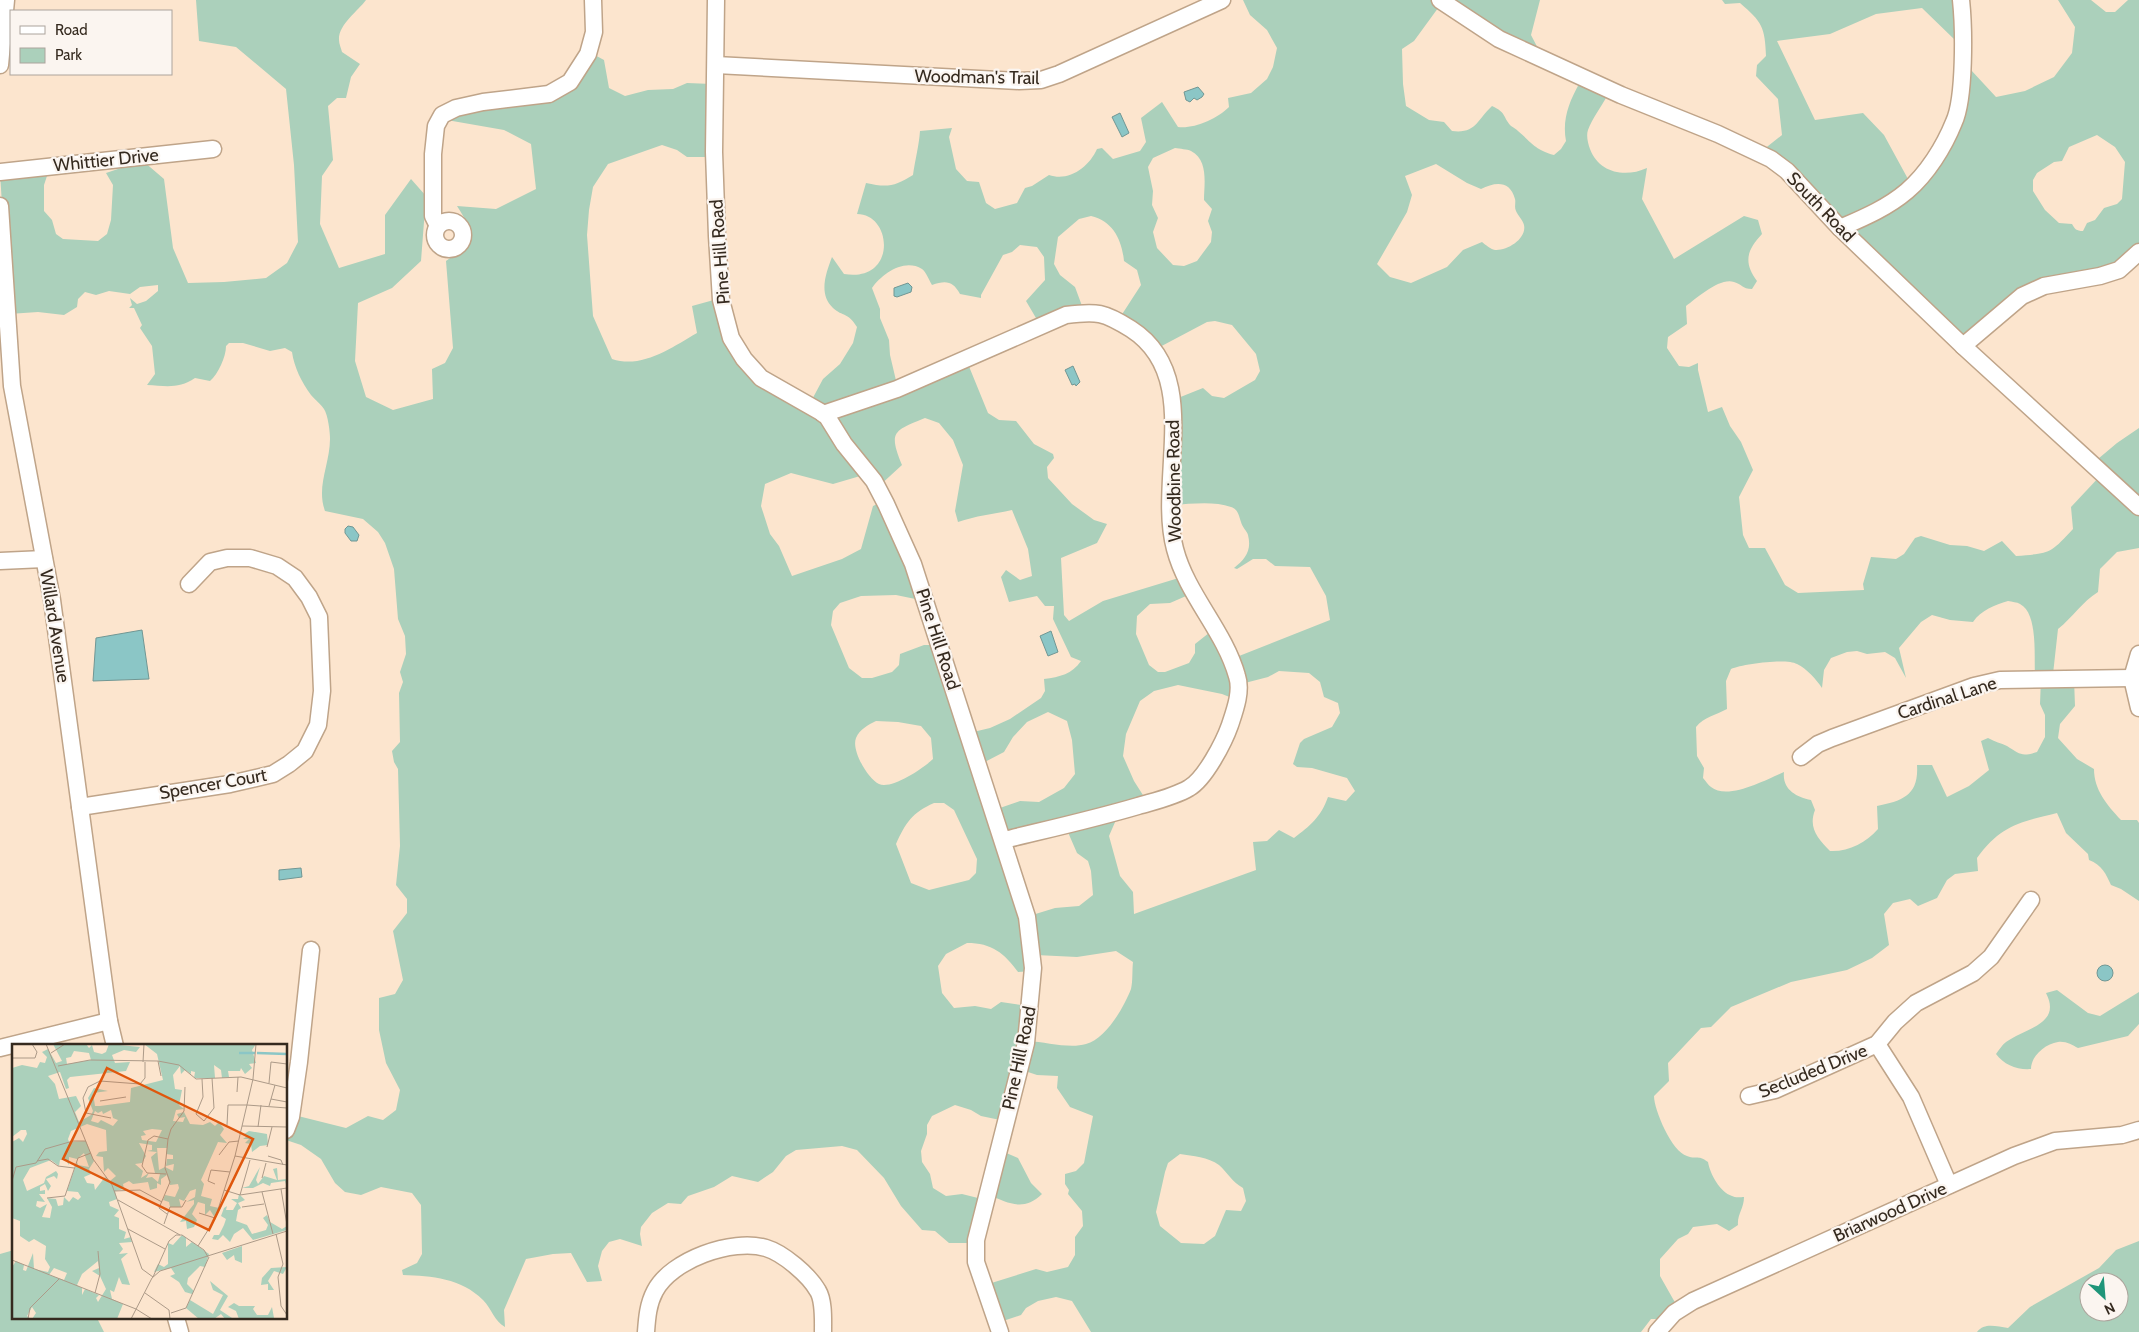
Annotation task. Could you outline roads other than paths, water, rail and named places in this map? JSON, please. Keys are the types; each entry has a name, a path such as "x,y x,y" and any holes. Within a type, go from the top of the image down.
{"street":[{"path":"0,64 6,0"},
{"path":"438,226 433,216 433,154 436,126 442,115 456,108 483,102 549,94 570,82 588,54 594,32 593,0"},
{"name":"Pine Hill Road","path":"716,0 714,152 717,236 721,300 731,338 744,359 761,378 826,415 844,444 874,481 900,533 931,617 1004,840 1027,917 1033,968 1026,1043 976,1240 976,1262 1000,1332"},
{"name":"Woodman's Trail","path":"716,65 1019,81 1042,80 1222,0"},
{"name":"South Road","path":"1440,0 1506,42 1621,95 1718,134 1770,160 1787,171 1840,228 1963,346 2139,507"},
{"path":"1840,228 1869,216 1906,192 1926,171 1942,148 1955,121 1961,92 1961,0"},
{"name":"Whittier Drive","path":"0,172 213,149"},
{"name":"Willard Avenue","path":"0,206 6,382 19,430 44,559 114,1044"},
{"path":"1963,346 2022,296 2044,286 2100,276 2119,270 2139,252"},
{"name":"Woodbine Road","path":"823,414 897,389 1066,315 1095,312 1116,319 1138,333 1154,348 1165,368 1170,381 1172,405 1171,518 1173,542 1188,583 1229,651 1238,678 1237,706 1227,734 1203,775 1190,788 1172,796 1128,809 1004,840"},
{"name":"Spencer Court","path":"80,807 230,784 273,774 305,751 318,725 322,691 319,617 309,597 295,578 277,566 250,558 227,558 210,562 189,584"},
{"path":"0,561 44,559"},
{"path":"2139,654 2132,678 2139,708"},
{"name":"Cardinal Lane","path":"1801,757 1818,744 1832,738 1974,686 2000,680 2028,678 2132,678"},
{"name":"Secluded Drive","path":"1749,1096 1775,1090 1878,1044 1895,1022 1916,1003 1973,974 1991,956 2031,900"},
{"path":"288,1125 291,1117 299,1062 311,950"},
{"path":"16,1044 109,1021"},
{"name":"Secluded Drive","path":"1878,1044 1911,1097 1949,1185"},
{"name":"Briarwood Drive","path":"1657,1332 1674,1314 1693,1301 2014,1156 2056,1141 2122,1135 2139,1130"},
{"path":"646,1332 648,1310 655,1290 671,1273 689,1260 712,1252 739,1246 765,1248 785,1257 801,1272 819,1292 823,1332"}],"water":[{"path":"1198,87 1204,94 1202,97 1197,100 1194,98 1190,102 1186,100 1184,92"},
{"path":"1120,113 1129,133 1122,137 1112,117"},
{"path":"908,283 912,287 911,292 897,297 894,296 894,288"},
{"path":"1073,366 1080,382 1076,386 1075,384 1072,385 1065,370"},
{"path":"348,526 353,527 359,535 357,541 351,541 345,533 345,529"},
{"path":"142,630 149,679 93,681 96,638"},
{"path":"1051,631 1058,652 1048,656 1040,636"},
{"path":"301,868 302,877 279,880 279,870"},
{"path":"2105,965 2113,973 2105,981 2097,973"}]}
